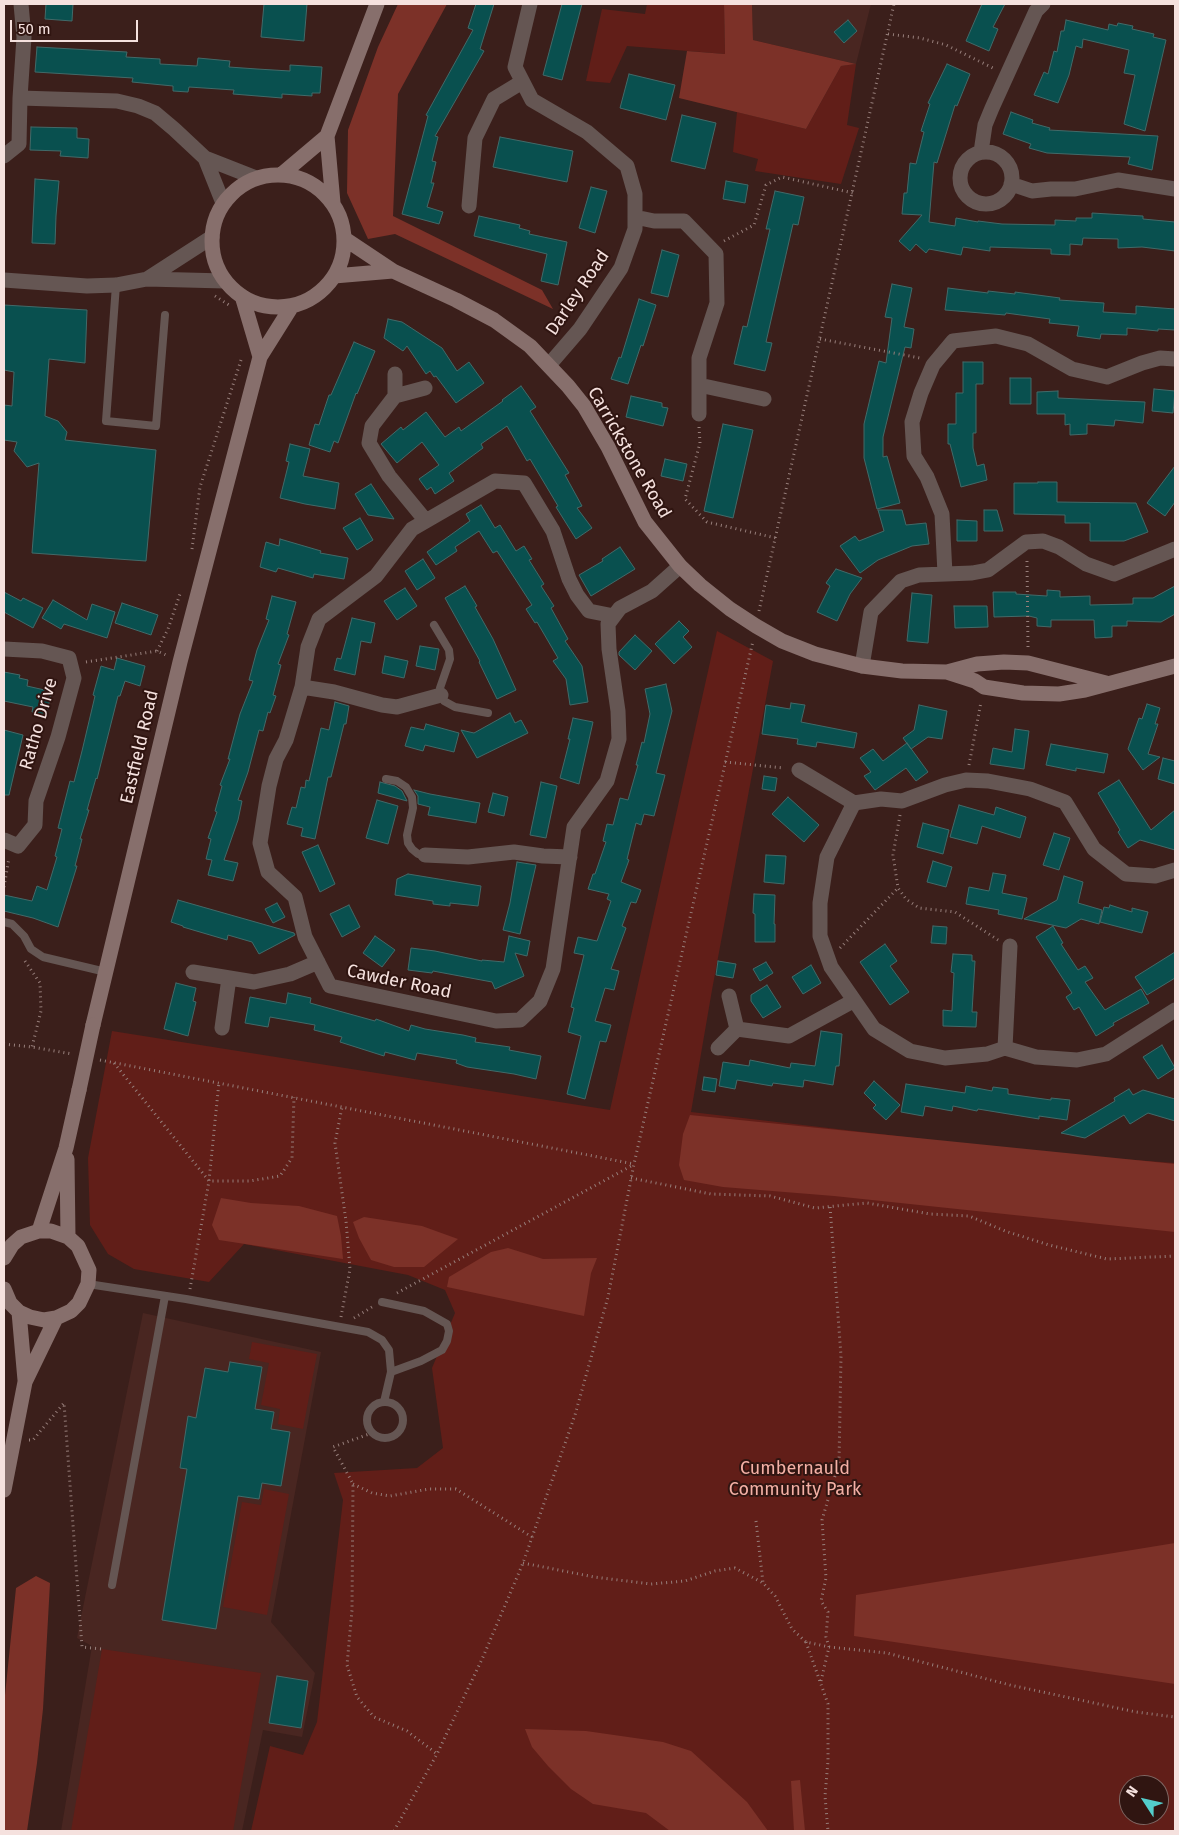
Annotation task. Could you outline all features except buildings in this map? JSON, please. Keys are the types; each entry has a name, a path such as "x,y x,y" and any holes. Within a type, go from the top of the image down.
{"street":[{"path":"4,156 19,144 24,37 21,4"},
{"path":"333,203 327,136 377,4"},
{"name":"Darley Road","path":"530,4 515,67 522,82 532,100 587,132 627,166 635,194 635,229 622,268 580,329 549,366"},
{"path":"981,152 985,125 1036,11 1043,4"},
{"path":"469,206 475,138 494,99 522,82"},
{"path":"20,98 117,101 138,106 155,113 174,128 205,158 256,178"},
{"path":"282,174 327,136"},
{"path":"981,152 990,152 1005,160 1012,175 1008,192 1002,198 986,204 970,198 960,184 962,167 966,160 981,152"},
{"path":"205,158 224,203"},
{"path":"239,303 275,307 292,306 309,300 323,290 334,276 342,258 345,239 341,220 333,203 319,188 302,178 282,174 256,178 243,184 224,203 215,219 212,237 213,253 218,268 239,303 260,357"},
{"path":"1011,184 1032,191 1052,189 1075,190 1118,180 1175,189"},
{"path":"634,217 654,221 684,221 716,254 717,303 699,358 699,414"},
{"path":"148,278 212,237"},
{"name":"Carrickstone Road","path":"345,239 393,271 494,320 530,346 584,406 608,447 645,522 680,566 730,609 756,626 782,641 814,654 862,666 902,671 947,672 977,664 1028,663 1106,683"},
{"name":"Carrickstone Road","path":"334,276 393,271"},
{"path":"4,280 87,286 116,285 148,278 225,281"},
{"name":"Eastfield Road","path":"39,1231 66,1148 93,1025 180,662 260,357 292,306"},
{"path":"945,574 942,514 927,476 914,456 912,422 921,393 933,365 953,341 996,336 1028,344 1072,369 1108,377 1151,360 1160,358 1175,359"},
{"path":"395,374 395,396 372,426 369,443 390,476 426,521"},
{"path":"699,385 764,399"},
{"path":"395,396 425,388"},
{"name":"Cawder Road","path":"495,481 524,482 553,531 569,580 577,595 589,611 614,616 608,624 609,649 620,739 607,781 574,827 553,969 540,1001 520,1020 496,1020 330,986 306,938 295,897 268,872 260,843 269,786 276,759 286,740 302,687 308,647 319,619 376,576 412,529 426,521 495,481"},
{"path":"862,666 871,612 901,581 919,575 972,573 988,570 1026,542 1043,541 1059,547 1086,564 1114,574 1175,548"},
{"path":"614,616 620,608 652,591 680,566"},
{"name":"Ratho Drive","path":"4,648 42,651 69,658 74,678 58,737 36,801 35,825 18,846 8,842"},
{"name":"Carrickstone Road","path":"947,672 975,681 984,687 1023,693 1059,694 1085,690 1175,666"},
{"path":"302,687 334,692 382,705 397,707 441,695"},
{"path":"799,770 854,803 881,799 902,801 945,785 966,780 988,781 1030,789 1064,802 1094,849 1126,874 1155,876 1175,870"},
{"path":"854,803 827,857 820,903 820,936 831,967 874,1029 910,1050 945,1058 987,1054 1005,1048 1036,1057 1077,1060 1106,1054 1175,1010"},
{"path":"425,855 468,857 514,852 570,857"},
{"path":"1005,1048 1010,946"},
{"path":"193,972 254,982 290,974 318,962"},
{"path":"222,1028 229,978"},
{"path":"729,996 737,1029"},
{"path":"737,1029 789,1036 853,1001"},
{"path":"718,1048 737,1029"},
{"name":"Eastfield Road","path":"66,1148 68,1237"},
{"path":"4,1258 12,1245 21,1237 39,1231 51,1231 68,1237 78,1246 89,1270 88,1284 79,1303 70,1312 56,1318 44,1320 19,1312 10,1303 4,1289"},
{"path":"19,1312 25,1382"},
{"path":"4,1490 25,1382 56,1318"}],"lane":[{"path":"116,285 106,421 156,426 165,315"},
{"path":"434,625 449,650 450,658 440,688 444,701 455,707 488,713"},
{"path":"386,779 397,781 406,787 412,797 413,808 407,835 408,843 412,850 418,854 425,855"},
{"path":"4,922 12,924 24,936 31,949 42,957 106,972"},
{"path":"88,1284 368,1332 382,1340 389,1350 391,1372 384,1402"},
{"path":"112,1585 165,1296"},
{"path":"382,1302 424,1311 447,1324 449,1332 442,1350 421,1361 391,1372"},
{"path":"384,1402 396,1406 400,1410 402,1427 398,1432 388,1438 382,1438 372,1433 366,1422 373,1406 384,1402"}],"path":[{"path":"394,1831 437,1754 483,1657 523,1563 575,1414 608,1296 634,1164 776,538 894,4"},
{"path":"888,34 920,38 946,46 1006,75"},
{"path":"710,249 754,225 766,185 782,177 853,193"},
{"path":"209,292 239,303"},
{"path":"820,339 937,361"},
{"path":"192,550 200,487 243,354"},
{"path":"699,414 700,443 684,499 707,522 776,538"},
{"path":"1026,542 1028,663"},
{"path":"157,651 168,629 182,585"},
{"path":"71,665 157,651 180,662"},
{"path":"966,780 984,687"},
{"path":"725,762 799,770"},
{"path":"902,801 893,855 898,888 906,899 919,908 955,912 992,937 1010,946"},
{"path":"4,887 8,842"},
{"path":"830,960 898,888"},
{"path":"24,960 40,983 41,1011 32,1047"},
{"path":"4,1044 78,1055"},
{"path":"96,1059 634,1164"},
{"path":"114,1062 209,1181"},
{"path":"188,1300 209,1181 219,1082"},
{"path":"209,1181 250,1181 280,1176 292,1158 294,1097"},
{"path":"338,1327 350,1269 346,1222 335,1143 342,1107"},
{"path":"338,1327 634,1164"},
{"path":"631,1178 711,1194 770,1196 816,1208 867,1203 930,1214 969,1216 1005,1231 1107,1259 1175,1256"},
{"path":"821,1682 829,1648 826,1637 828,1612 821,1602 826,1578 822,1520 839,1462 841,1356 830,1206"},
{"path":"14,1438 33,1440 64,1403 82,1647 102,1649"},
{"path":"372,1433 333,1447 353,1484 352,1610 347,1665 357,1697 374,1717 407,1731 437,1754"},
{"path":"353,1484 372,1493 390,1496 429,1490 456,1489 532,1537"},
{"path":"756,1522 763,1583"},
{"path":"523,1563 594,1578 651,1584 685,1581 715,1571 735,1568 763,1583 775,1596 792,1628 806,1642 828,1704 828,1761 825,1796 828,1831"},
{"path":"806,1642 829,1648 887,1653 1010,1685 1136,1712 1175,1717"}],"shaded area":[{"path":"398,4 447,4 398,94 393,216 542,290 553,309 395,234 368,239 347,193 348,130 378,47"},
{"path":"724,4 752,4 753,40 856,64 841,66 806,129 679,98 687,51 725,54"},
{"path":"752,4 871,4 856,64 753,40"},
{"path":"690,1115 1175,1164 1175,1232 834,1196 723,1187 684,1180 679,1165 683,1134"},
{"path":"221,1198 251,1203 299,1206 337,1216 343,1259 219,1240 212,1225"},
{"path":"364,1217 422,1226 458,1239 424,1267 394,1267 371,1260 353,1222"},
{"path":"508,1248 543,1259 597,1258 591,1273 584,1316 447,1287 449,1277 491,1252"},
{"path":"143,1313 321,1352 271,1622 315,1673 302,1737 263,1730 242,1831 61,1831 92,1646 77,1638"},
{"path":"1175,1543 1175,1684 854,1636 856,1595"},
{"path":"36,1576 50,1583 43,1709 37,1763 27,1831 4,1831 4,1705 16,1588"},
{"path":"525,1729 586,1731 663,1742 691,1751 747,1802 768,1831 670,1831 646,1813 593,1804 571,1789 548,1766 532,1747"},
{"path":"800,1780 805,1831 794,1831 791,1781"}],"green space":[{"path":"647,4 724,4 725,54 627,46 610,83 586,81 602,9 645,14"},
{"path":"856,64 847,125 859,128 841,184 755,171 758,159 733,152 737,112 806,129 841,66"},
{"name":"Cumbernauld Community Park","path":"717,631 773,661 691,1112 1052,1154 1175,1163 1175,1831 251,1831 270,1746 303,1755 317,1722 343,1500 334,1473 417,1468 443,1448 432,1368 455,1313 445,1290 408,1275 244,1244 209,1282 134,1269 108,1254 90,1225 88,1158 112,1031 610,1110"},
{"path":"252,1342 317,1354 303,1429 278,1424 280,1409 261,1405 269,1363 249,1359"},
{"path":"264,1489 289,1494 267,1615 223,1607 242,1502 261,1505"},
{"path":"102,1649 261,1673 233,1831 71,1831"}]}
